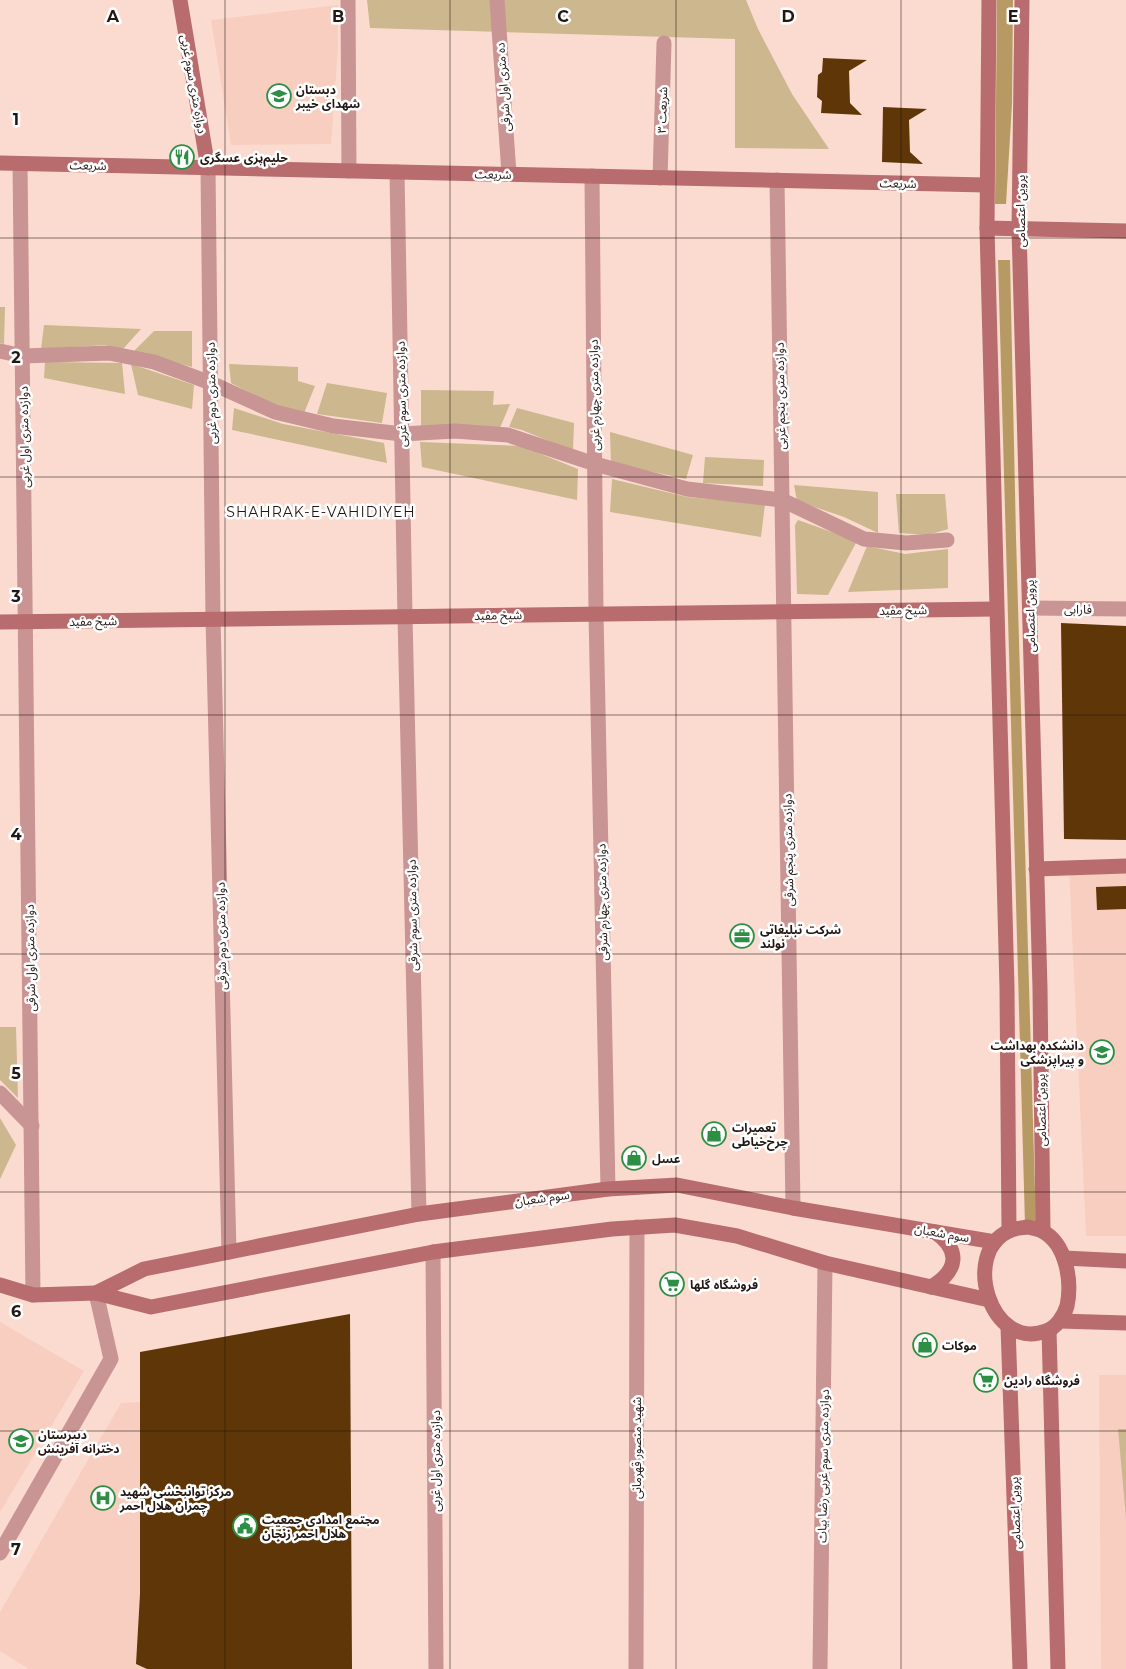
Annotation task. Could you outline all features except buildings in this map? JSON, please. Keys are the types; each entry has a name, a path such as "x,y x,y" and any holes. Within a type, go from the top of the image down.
{"main road":[{"name":"دوازه متری سوم غربی","path":"180,0 208,168"},
{"path":"989,0 986,185 1007,988 1009,1231"},
{"name":"پروین اعتصامی","path":"1022,0 1020,229 1040,988 1043,1231"},
{"name":"شریعت","path":"0,163 986,185"},
{"path":"987,228 1126,231"},
{"name":"شیخ مفید","path":"0,622 996,609"},
{"path":"1036,869 1126,866"},
{"name":"سوم شعبان","path":"96,1293 144,1269 419,1214 608,1189 677,1185 793,1208 995,1242"},
{"name":"سوم شعبان","path":"0,1285 33,1295 96,1293 152,1307 433,1252 612,1229 675,1225 737,1236 825,1263 989,1300"},
{"path":"1058,1669 1054,1326 1066,1309 1069,1279 1064,1258 1055,1241 1043,1231 1028,1227 1009,1231 995,1242 986,1258 985,1280 989,1300 1008,1327 1019,1333 1034,1335 1054,1326 1126,1323"},
{"path":"931,1287 942,1280 951,1270 954,1259 950,1246 944,1238 935,1232"},
{"path":"1064,1258 1126,1261"},
{"name":"پروین اعتصامی","path":"1008,1327 1020,1669"}],"street":[{"path":"348,0 349,171"},
{"name":"ده متری اول شرقی","path":"497,0 510,174"},
{"name":"شریعت ۳","path":"660,178 664,43"},
{"name":"دوازده متری اول غربی","path":"20,164 26,621"},
{"name":"دوازده متری دوم غربی","path":"208,168 214,619"},
{"name":"دوازده متری سوم غربی","path":"397,172 405,617"},
{"name":"دوازده متری چهارم غربی","path":"592,176 596,614"},
{"name":"دوازده متری پنجم غربی","path":"776,180 784,612"},
{"path":"0,351 23,356 109,353 154,362 211,382 275,412 333,426 402,434 455,431 508,435 594,464 687,489 782,500 864,539 906,543 947,540"},
{"name":"فارابی","path":"1030,608 1126,609"},
{"name":"دوازده متری پنجم شرقی","path":"784,612 793,1208"},
{"name":"دوازده متری چهارم شرقی","path":"596,614 608,1189"},
{"name":"دوازده متری سوم شرقی","path":"405,617 419,1214"},
{"name":"دوازده متری دوم شرقی","path":"214,619 229,1252"},
{"name":"دوازده متری اول شرقی","path":"26,621 33,1295"},
{"path":"0,1093 32,1126"},
{"name":"شهید منصور قهرمانی","path":"636,1227 636,1669"},
{"name":"دوازده متری اول غربی","path":"433,1252 436,1669"},
{"name":"دوازده متری سوم غربی رضا بیات","path":"820,1669 825,1263"},
{"path":"0,1553 111,1359 96,1293"}],"shaded area":[{"path":"367,0 746,0 758,29 792,94 829,149 735,148 735,39 370,28"},
{"path":"997,0 1013,0 1012,104 1006,204 995,204"},
{"name":"دبستان شهدای خیبر","path":"338,5 338,48 331,144 231,145 211,20"},
{"path":"998,260 1010,260 1036,1226 1025,1224"},
{"path":"0,307 5,307 4,344 0,343"},
{"path":"44,325 141,329 123,349 106,345 41,349"},
{"path":"154,331 192,331 192,367 133,352"},
{"path":"45,362 122,363 125,394 44,378"},
{"path":"131,364 194,385 192,409 138,395"},
{"path":"229,364 298,367 298,381 315,386 304,413 272,404 231,383"},
{"path":"327,383 387,393 382,423 317,414"},
{"path":"421,390 494,391 493,405 510,404 500,428 421,426"},
{"path":"234,408 283,424 384,443 387,463 232,430"},
{"path":"517,408 574,423 573,451 522,430 509,427"},
{"path":"610,432 693,455 686,479 611,463"},
{"path":"420,442 521,446 578,469 577,500 422,467"},
{"path":"705,457 764,460 763,486 703,483"},
{"path":"612,479 687,497 765,504 761,537 610,512"},
{"path":"794,485 878,492 878,533 844,517 797,501"},
{"path":"896,494 945,494 948,529 928,535 899,533"},
{"path":"798,520 857,541 828,595 797,594 795,525"},
{"path":"867,546 905,554 948,549 948,588 848,592"},
{"name":"دانشکده بهداشت و پیراپزشکی","path":"1126,866 1126,1236 1086,1236 1069,867"},
{"path":"0,1027 16,1027 18,1098 0,1080"},
{"path":"0,1118 16,1145 0,1179"},
{"name":"دبیرستان دخترانه آفرینش","path":"0,1322 84,1371 0,1512"},
{"path":"1099,1375 1126,1375 1126,1669 1101,1669"},
{"name":"مرکز توانبخشی شهید چمران هلال احمر","path":"140,1402 140,1594 136,1664 147,1669 29,1669 0,1651 0,1612 121,1403"},
{"path":"1118,1429 1126,1429 1126,1518"}],"place":[{"name":"دبستان شهدای خیبر","path":"279,96"},
{"name":"حلیم‌پزی عسگری","path":"182,157"},
{"name":"شرکت تبلیغاتی نولند","path":"742,936"},
{"name":"دانشکده بهداشت و پیراپزشکی","path":"1102,1052"},
{"name":"تعمیرات چرخ‌خیاطی","path":"714,1134"},
{"name":"عسل","path":"634,1158"},
{"name":"فروشگاه گلها","path":"672,1284"},
{"name":"موکات","path":"925,1345"},
{"name":"فروشگاه رادین","path":"986,1380"},
{"name":"دبیرستان دخترانه آفرینش","path":"21,1441"},
{"name":"مرکز توانبخشی شهید چمران هلال احمر","path":"103,1498"},
{"name":"مجتمع امدادی جمعیت هلال احمر زنجان","path":"245,1526"}],"district":[{"name":"SHAHRAK-E-VAHIDIYEH","path":"321,512"}]}
